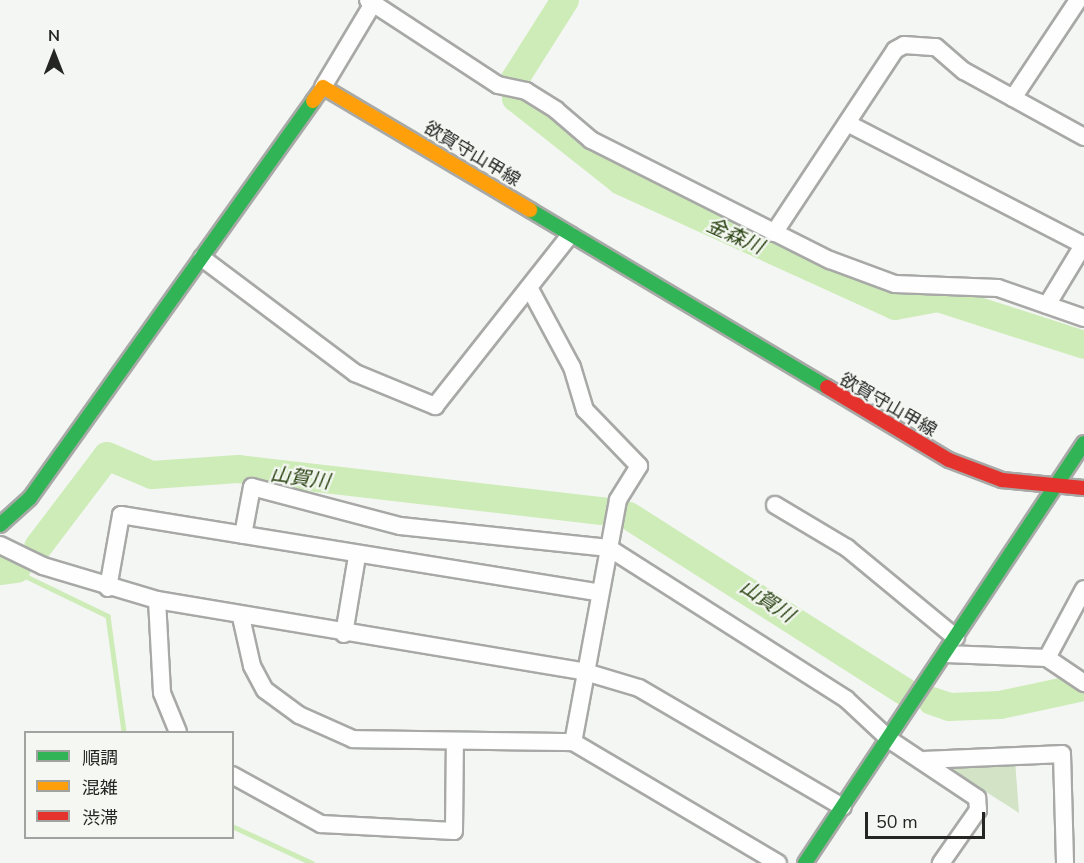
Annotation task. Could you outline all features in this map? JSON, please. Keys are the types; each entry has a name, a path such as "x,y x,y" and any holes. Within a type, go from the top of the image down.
{"main road":[{"name":"欲賀守山甲線","path":"323,87 948,460 980,476 1053,489 1084,488"},
{"path":"0,525 30,498 323,87"},
{"path":"805,863 890,740 1084,443"}],"street":[{"path":"1013,98 1078,0"},
{"path":"323,87 372,1 498,85 526,92 556,110 591,141 774,233 895,284 998,288 1084,318"},
{"path":"774,233 847,123 904,45 936,47 964,71 1084,137"},
{"path":"847,123 1084,244 1047,305"},
{"path":"202,258 356,373 435,406 531,291 570,235"},
{"path":"531,291 572,366 585,410 639,466 618,500 582,671 573,742"},
{"path":"243,536 252,487 400,526 609,548 846,699 890,740 924,760 977,798 978,810 941,863"},
{"path":"775,505 847,548 956,638"},
{"path":"108,588 121,515 357,556 600,593"},
{"path":"0,544 108,588 157,600 344,634 582,671 664,699 843,807"},
{"path":"344,634 357,556"},
{"path":"1047,658 1084,589"},
{"path":"157,600 162,693 178,731"},
{"path":"241,616 252,666 264,690 299,715 354,739 573,742 778,863"},
{"path":"946,654 1047,658 1084,683"},
{"path":"234,776 321,824 454,831 455,741"},
{"path":"924,760 1062,753 1065,863"}],"green space":[{"path":"1015,760 1019,813 947,767"}],"waterway":[{"name":"金森川","path":"565,0 515,79 516,98 621,181 895,306 938,298 1084,345"},
{"name":"山賀川","path":"38,547 107,456 152,475 238,469 611,512"},
{"name":"山賀川","path":"629,516 904,691"},
{"name":"山賀川","path":"0,571 17,569"},
{"path":"15,571 108,616 124,731"},
{"name":"山賀川","path":"932,701 949,707 1000,705 1084,687"},
{"path":"234,827 312,863"}],"traffic: fast":[{"path":"0,525 30,498 313,101"},
{"path":"530,210 827,387"},
{"path":"805,863 1084,443"}],"traffic: slow":[{"path":"313,101 323,87 530,210"}],"traffic: jam":[{"path":"827,387 949,460 1002,480 1084,488"}]}
